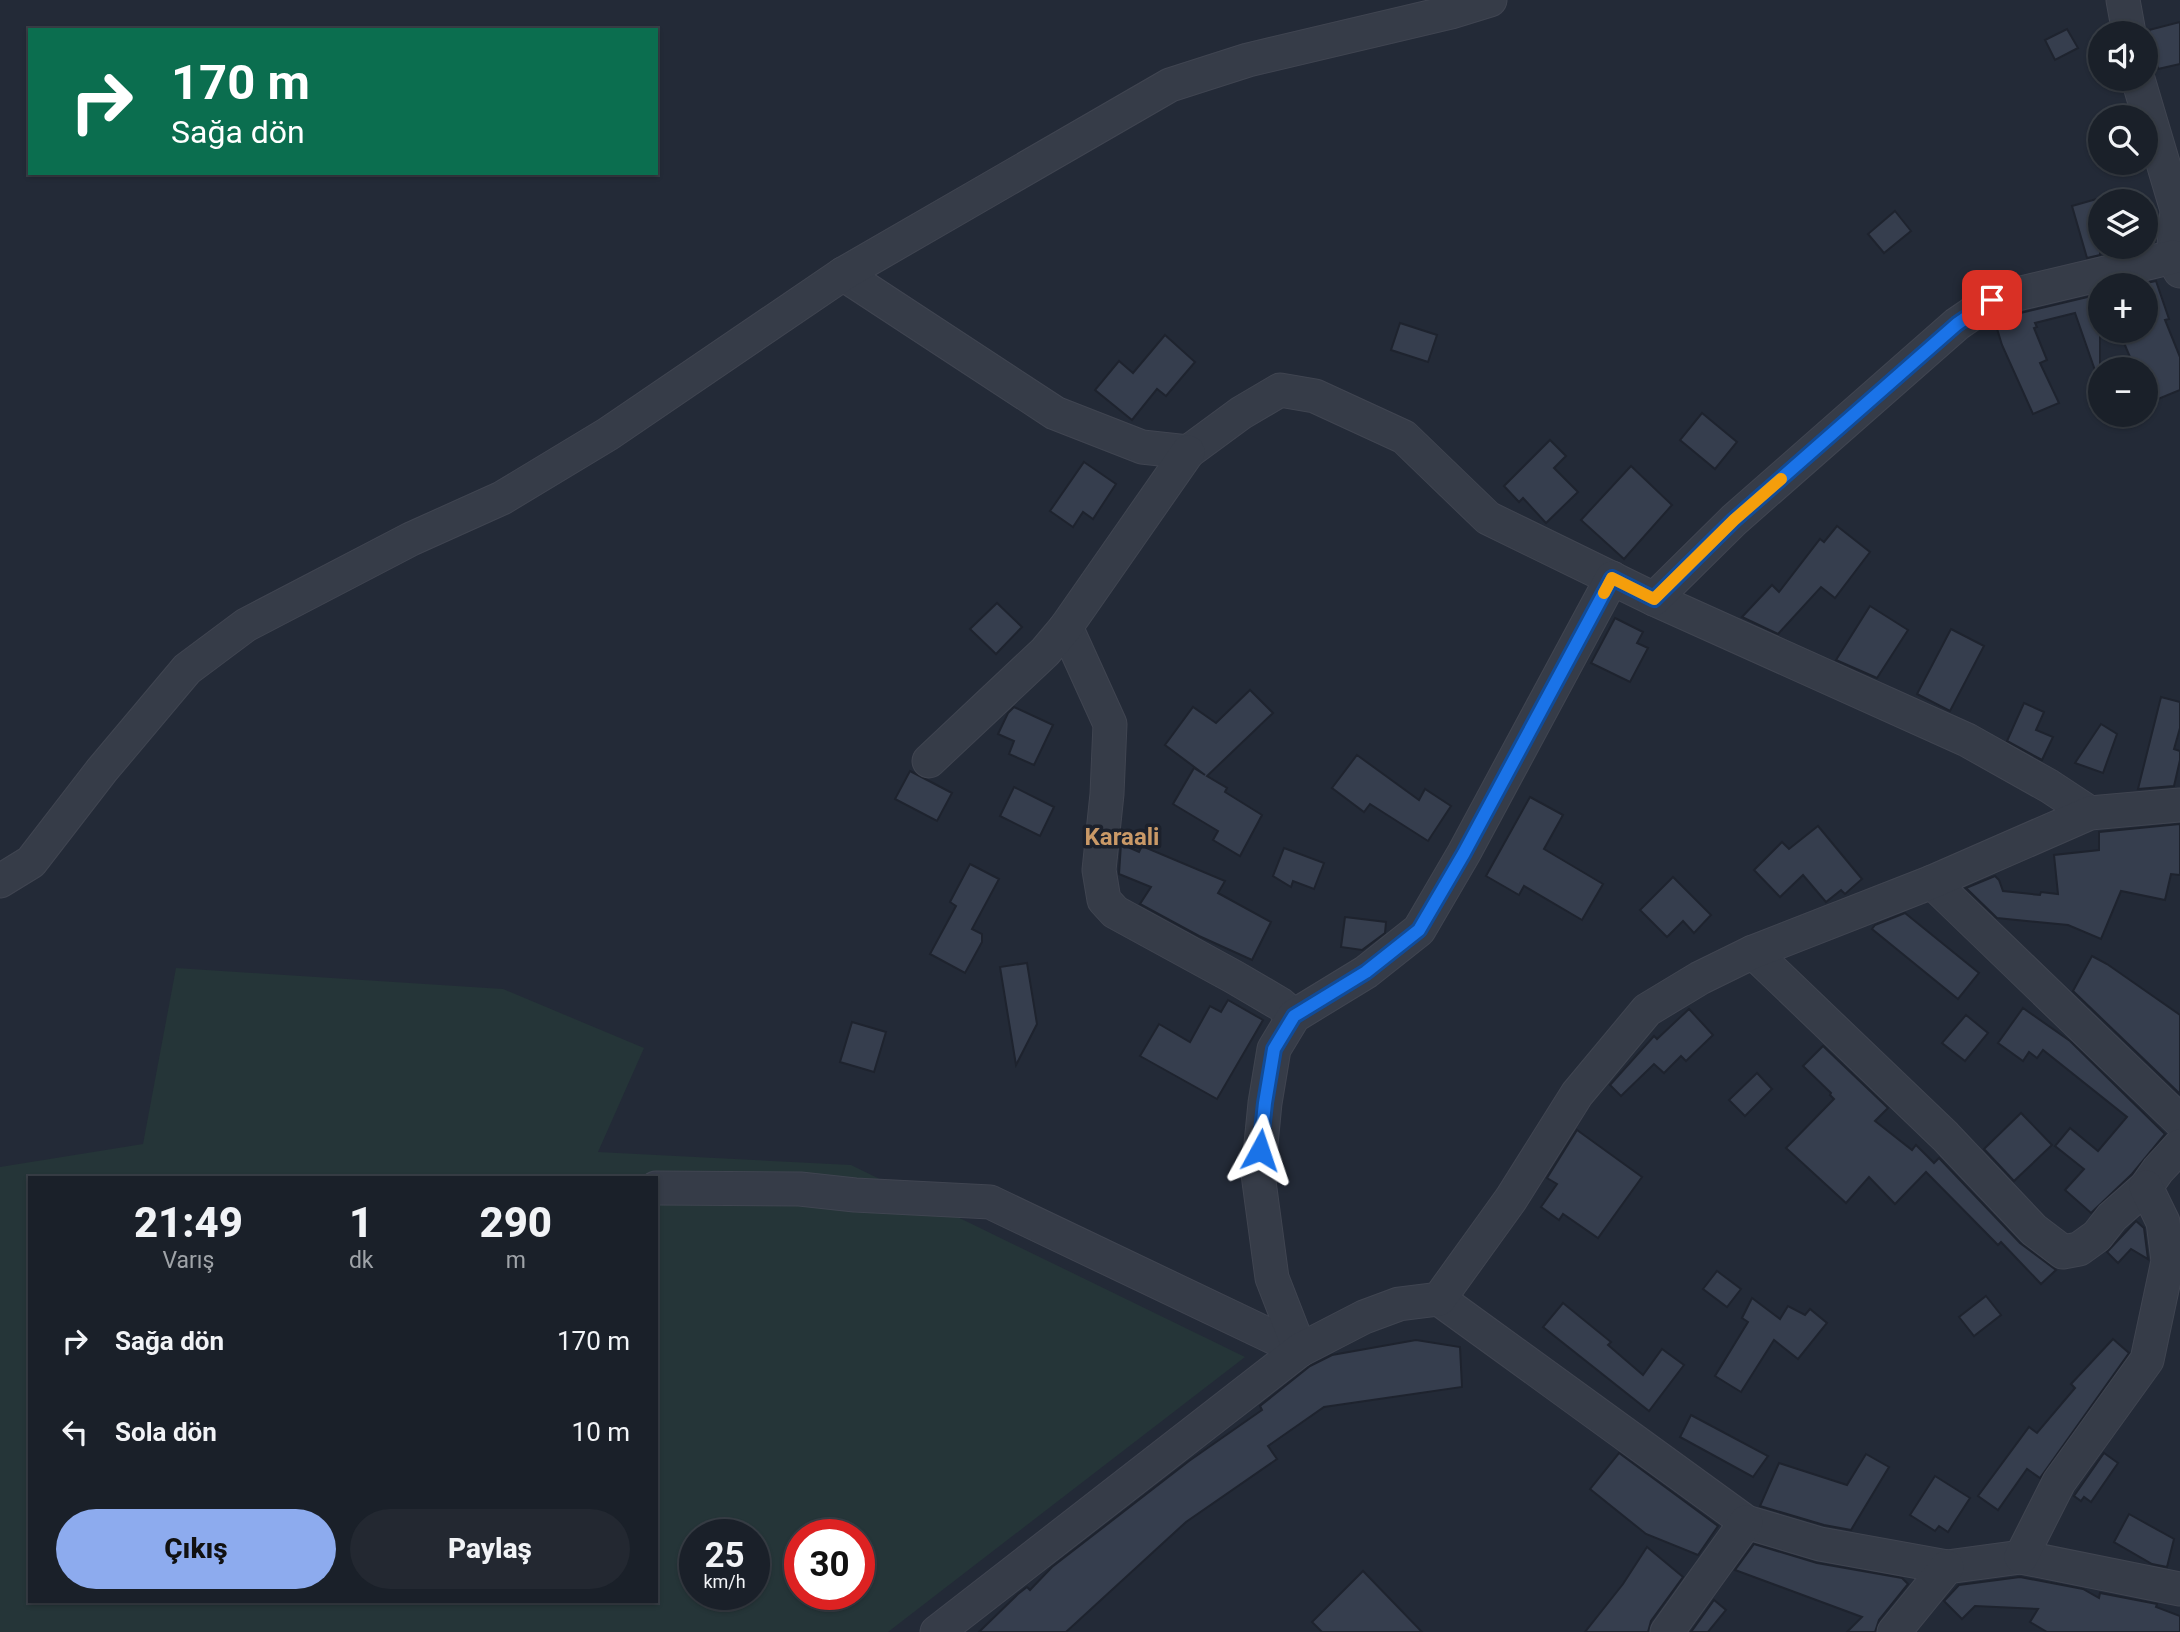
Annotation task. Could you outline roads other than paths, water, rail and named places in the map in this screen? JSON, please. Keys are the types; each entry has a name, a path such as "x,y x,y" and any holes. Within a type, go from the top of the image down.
{"street":[{"path":"0,881 31,863 102,770 187,669 246,625 411,539 502,498 608,434 843,274 1170,85 1248,60 1451,12 1490,0"},
{"path":"2123,0 2127,21"},
{"path":"1654,599 1734,520 1957,324 1992,300 2177,264 2178,210 2142,91"},
{"path":"843,274 1055,414 1142,447 1188,452"},
{"path":"929,761 1045,652 1066,627 1188,452 1241,413 1280,390 1315,396 1404,437 1488,518 1654,599 1967,740 2049,786 2090,813"},
{"path":"1300,1350 1272,1278 1258,1174 1274,1049 1294,1016 1366,972 1419,930 1464,853 1612,578"},
{"path":"1066,627 1111,724 1099,870 1104,900 1115,912 1234,977 1280,1004 1294,1016"},
{"path":"1439,1299 1511,1199 1577,1094 1647,1010 1700,978 1753,952 1932,881 2090,813 2180,805"},
{"path":"1932,881 2180,1121"},
{"path":"1753,952 1945,1136 2034,1230 2063,1252 2079,1249 2097,1236 2112,1217 2146,1187 2180,1146"},
{"path":"2021,1557 2059,1482 2147,1360 2168,1261 2163,1222 2146,1187"},
{"path":"658,1188 800,1189 855,1195 990,1202 1300,1350"},
{"path":"937,1632 1300,1350 1376,1312 1399,1304 1439,1299 1746,1522 1820,1544 1947,1567 2021,1557 2180,1589"},
{"path":"1667,1632 1746,1522"},
{"path":"1894,1632 1947,1567"}],"district":[{"name":"Karaali","path":"1122,837"}]}
